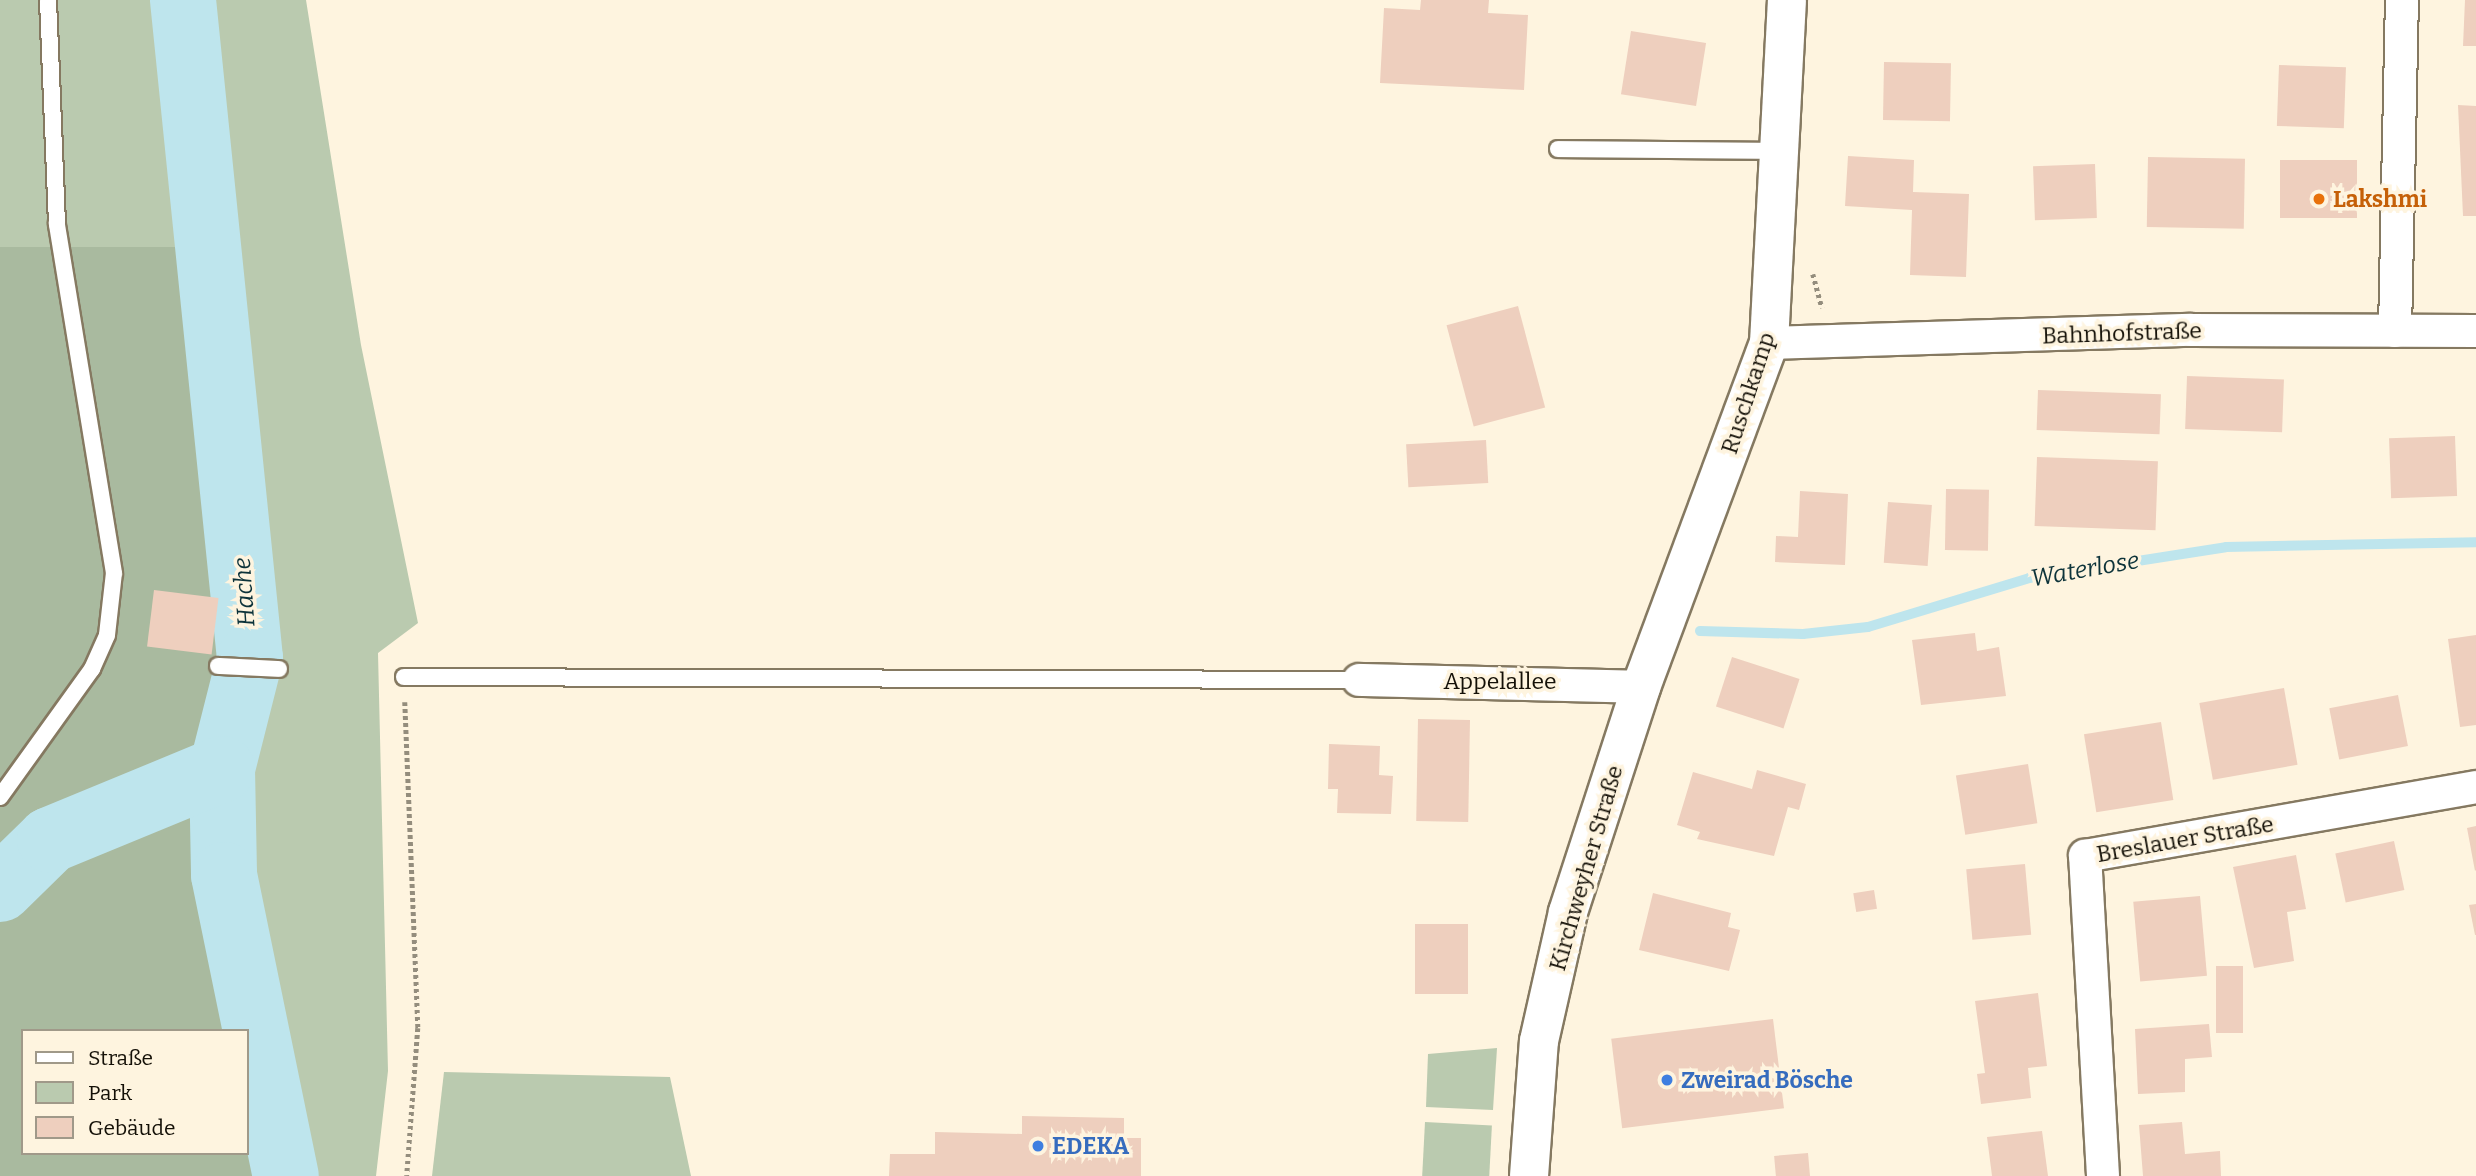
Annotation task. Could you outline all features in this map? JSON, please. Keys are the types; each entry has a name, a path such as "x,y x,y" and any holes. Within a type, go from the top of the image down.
{"main road":[{"name":"Ruschkamp","path":"1641,687 1769,344 1782,151 1787,0"},
{"name":"Kirchweyher Straße","path":"1529,1176 1539,1041 1565,925 1641,687"}],"street":[{"path":"2395,331 2402,0"},
{"name":"Bahnhofstraße","path":"1769,344 2191,330 2476,331"},
{"name":"Appelallee","path":"1359,680 1641,687"},
{"name":"Breslauer Straße","path":"2103,1176 2085,856 2476,787"}],"lane":[{"path":"0,797 92,669 107,635 114,573 57,223 48,0"},
{"path":"1558,149 1782,151"},
{"path":"218,666 279,669"},
{"path":"404,677 1359,680"}],"path":[{"path":"404,677 418,1028 407,1176"}],"green space":[{"path":"0,0 306,0 361,345 418,623 378,653 388,1071 376,1176 277,1176 216,878 229,565 176,247 0,247"},
{"path":"0,247 176,247 229,565 216,878 247,1029 21,1029 21,1155 248,1155 248,1034 277,1176 0,1176"},
{"path":"1497,1048 1493,1110 1426,1107 1428,1054"},
{"path":"444,1072 670,1077 691,1176 432,1176"},
{"path":"1425,1122 1492,1126 1489,1176 1422,1176"}],"building":[{"path":"1421,0 1489,0 1488,13 1528,15 1524,90 1380,83 1384,8 1420,10"},
{"path":"2465,0 2476,0 2476,46 2463,46"},
{"path":"1631,31 1706,43 1696,106 1621,94"},
{"path":"1884,62 1951,63 1950,121 1883,120"},
{"path":"2279,65 2346,67 2344,128 2277,126"},
{"path":"2458,105 2476,106 2476,216 2463,216"},
{"path":"1848,156 1914,160 1913,192 1969,194 1966,277 1910,275 1912,210 1845,206"},
{"path":"2148,157 2245,159 2244,229 2147,227"},
{"path":"2280,160 2357,160 2357,218 2280,218"},
{"path":"2095,164 2097,218 2035,220 2033,166"},
{"path":"1518,306 1545,407 1474,427 1447,325"},
{"path":"2187,376 2284,379 2282,432 2185,429"},
{"path":"2038,390 2161,394 2160,434 2037,430"},
{"path":"2455,436 2457,496 2391,498 2389,438"},
{"path":"1486,440 1488,483 1408,487 1406,444"},
{"path":"2037,457 2158,461 2156,530 2035,526"},
{"path":"1946,489 1989,490 1988,551 1945,550"},
{"path":"1800,491 1848,494 1845,565 1775,562 1776,536 1798,537"},
{"path":"1888,502 1932,505 1928,566 1884,563"},
{"path":"154,590 219,598 212,654 147,647"},
{"path":"1975,633 1977,651 1999,647 2006,696 1921,705 1912,640"},
{"path":"2476,635 2476,725 2460,727 2448,639"},
{"path":"1732,657 1800,679 1783,728 1716,706"},
{"path":"2284,688 2298,765 2213,780 2199,703"},
{"path":"2398,695 2408,746 2339,759 2329,708"},
{"path":"1418,719 1470,720 1468,822 1416,821"},
{"path":"2161,722 2173,800 2096,812 2084,734"},
{"path":"1329,744 1380,746 1379,775 1393,776 1391,814 1337,813 1338,789 1328,789"},
{"path":"2028,764 2037,823 1965,835 1956,775"},
{"path":"1757,770 1806,784 1799,810 1788,807 1774,856 1697,839 1700,832 1677,825 1693,772 1752,789"},
{"path":"2476,826 2476,870 2475,871 2467,828"},
{"path":"2394,841 2404,890 2346,902 2335,853"},
{"path":"2296,855 2306,909 2287,912 2294,961 2254,968 2233,867"},
{"path":"2025,864 2031,935 1972,940 1966,869"},
{"path":"1874,890 1877,909 1856,912 1853,893"},
{"path":"1653,893 1731,913 1728,927 1740,930 1729,971 1639,950"},
{"path":"2200,896 2207,976 2140,982 2133,902"},
{"path":"2476,904 2476,935 2475,935 2469,905"},
{"path":"1415,924 1468,924 1468,994 1415,994"},
{"path":"2216,966 2243,966 2243,1033 2216,1033"},
{"path":"2038,993 2047,1066 2028,1068 2031,1098 1981,1104 1977,1074 1985,1073 1975,1001"},
{"path":"1773,1019 1784,1108 1622,1128 1611,1039"},
{"path":"2209,1024 2212,1057 2185,1059 2185,1092 2138,1094 2135,1029"},
{"name":"EDEKA","path":"1022,1116 1124,1118 1124,1138 1141,1138 1141,1176 889,1176 890,1154 935,1154 935,1132 1022,1134"},
{"path":"2182,1122 2185,1154 2220,1151 2221,1176 2143,1176 2139,1125"},
{"path":"2042,1131 2048,1176 1992,1176 1987,1137"},
{"path":"1808,1153 1810,1176 1776,1176 1774,1156"}],"waterway":[{"name":"Hache","path":"183,0 250,658 222,769 224,875 286,1176"},
{"name":"Waterlose","path":"1700,631 1803,634 1868,627 2029,578 2226,547 2476,542"},
{"path":"0,889 50,840 222,769"}],"place":[{"name":"Lakshmi","path":"2319,199"},
{"name":"Zweirad Bösche","path":"1667,1080"},
{"name":"EDEKA","path":"1038,1146"}]}
